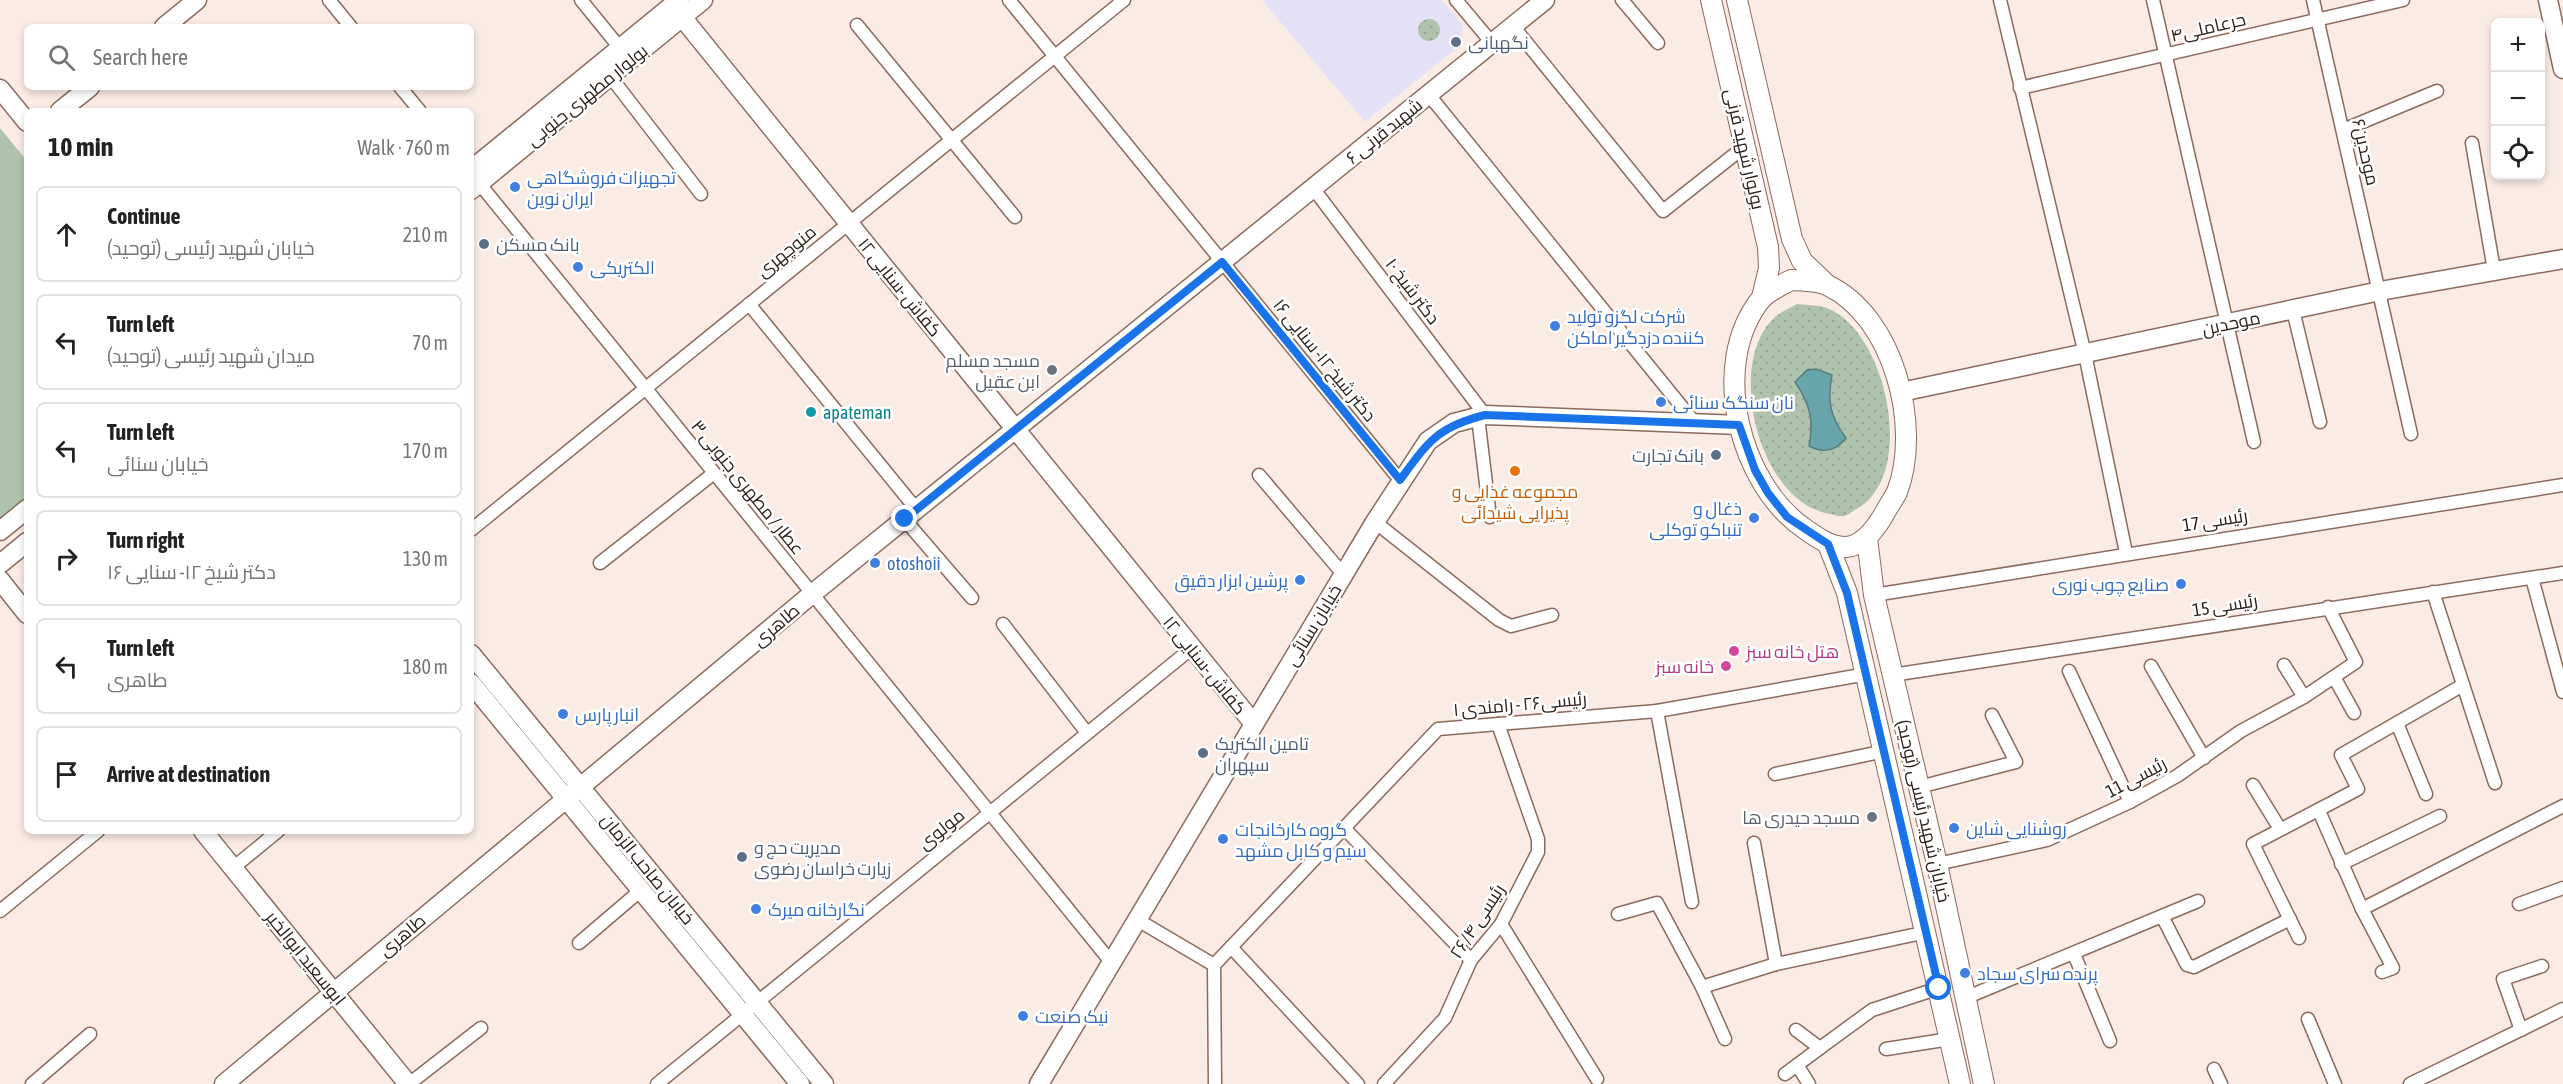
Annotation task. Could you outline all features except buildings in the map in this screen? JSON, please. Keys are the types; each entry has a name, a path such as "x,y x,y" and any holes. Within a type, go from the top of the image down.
{"main road":[{"name":"بولوار شهید قرنی","path":"1711,0 1768,247 1769,268 1762,298"},
{"name":"بولوار شهید قرنی","path":"1737,0 1792,239 1802,261 1826,284 1854,303 1873,328 1886,350 1901,392 1906,437 1904,463 1896,493 1867,538"},
{"path":"1826,284 1791,280 1762,298 1744,327 1737,357 1735,383 1739,425 1755,470 1768,493 1787,517 1828,544 1848,547 1867,538"},
{"name":"خیابان شهید رئیسی (توحید)","path":"1867,538 1874,595 1937,864 1984,1084"},
{"name":"خیابان شهید رئیسی (توحید)","path":"1828,544 1847,593 1886,751 1960,1084"}],"street":[{"path":"168,24 197,0"},
{"path":"329,0 349,24"},
{"path":"581,0 620,48"},
{"name":"بولوار مطهری جنوبی","path":"474,181 620,48 681,8 703,0"},
{"name":"دکتر شیخ ۱۲- سنایی ۱۶","path":"1009,0 1400,480"},
{"name":"منوچهری","path":"474,528 1124,0"},
{"path":"1456,0 1491,44"},
{"name":"شهید قرنی ۶","path":"1222,262 1545,0"},
{"path":"1622,0 1658,43"},
{"path":"2000,0 2085,354 2126,553"},
{"path":"2153,0 2254,442"},
{"name":"موحدین۶","path":"2313,0 2411,434"},
{"name":"حرعاملی۴","path":"2020,88 2403,0"},
{"path":"2548,0 2563,69"},
{"name":"بولوار مطهری جنوبی","path":"474,181 610,76 681,8"},
{"name":"کفاش -سنایی ۱۲","path":"681,8 849,223 1254,724"},
{"path":"857,25 1015,218"},
{"path":"1513,26 1664,211 1744,147"},
{"path":"610,76 701,194"},
{"path":"0,89 24,118"},
{"path":"64,108 86,90"},
{"path":"402,90 418,108"},
{"path":"2343,130 2437,91"},
{"path":"1429,94 1695,423"},
{"path":"2472,143 2494,270"},
{"name":"عطار / مطهری جنوبی ۳","path":"474,181 1111,962"},
{"name":"دکتر شیخ ۱۰","path":"1313,188 1481,416"},
{"name":"موحدین","path":"1901,392 2380,291 2563,259"},
{"name":"طاهری","path":"224,1084 813,594 1222,262"},
{"path":"749,304 972,598"},
{"path":"2293,310 2320,422"},
{"path":"1481,416 1490,517"},
{"name":"خیابان سنائی","path":"1039,1084 1400,480 1428,441 1454,423 1481,416 1739,425"},
{"path":"600,563 714,473"},
{"path":"1259,475 1344,574"},
{"name":"رئیسی 17","path":"1874,595 2563,484"},
{"path":"0,531 24,511"},
{"path":"1375,522 1499,620 1511,626 1552,615"},
{"path":"0,564 24,544"},
{"name":"رئیسی 15","path":"1892,675 2563,573"},
{"path":"2532,578 2563,692"},
{"path":"0,580 24,610"},
{"path":"2433,592 2495,783"},
{"name":"رئیسی 11","path":"1937,864 2047,840 2130,802 2204,758 2241,731 2304,697 2356,662 2328,607"},
{"path":"1003,624 1087,733"},
{"name":"مولوی","path":"657,1084 1192,648"},
{"name":"خیابان صاحب الزمان","path":"474,658 641,890 824,1084"},
{"path":"2284,665 2304,697"},
{"path":"2151,666 2204,758"},
{"path":"2069,671 2130,802"},
{"name":"رئیسی۲۶ - رامندی ۱","path":"1214,965 1438,729 1657,711 1867,674"},
{"path":"2334,677 2354,713"},
{"path":"2299,938 2253,843 2358,789 2341,755 2463,685"},
{"name":"خیابان صاحب الزمان","path":"474,686 573,793 749,1007 800,1084"},
{"path":"1657,711 1692,902"},
{"path":"1919,787 2016,762 1992,715"},
{"path":"2397,723 2426,794"},
{"name":"رئیسی ۲۶/۴","path":"1384,1084 1445,1018 1471,960 1501,924 1540,845 1498,724"},
{"path":"1775,774 1886,751"},
{"path":"2253,785 2280,828"},
{"path":"2362,909 2563,806"},
{"path":"2319,811 2362,909 2393,968 2382,972"},
{"path":"2341,864 2440,816"},
{"path":"1344,828 1471,960"},
{"path":"0,911 94,834"},
{"name":"ابوسعید ابوالخیر","path":"205,834 409,1084"},
{"path":"233,868 274,834"},
{"path":"1754,843 1776,964"},
{"path":"2519,904 2563,888"},
{"path":"579,943 641,890"},
{"path":"1965,998 2198,900"},
{"path":"1618,914 1657,903 1702,987 1725,1039"},
{"path":"2162,916 2187,965 2194,967 2290,919"},
{"path":"1136,919 1214,965 1215,1084"},
{"path":"1501,924 1597,1079"},
{"path":"1702,987 1776,964 1927,932"},
{"path":"1231,947 1358,1084"},
{"path":"2074,954 2110,1041"},
{"path":"2521,1030 2503,979 2542,966"},
{"path":"1785,1074 1872,1010 1939,988"},
{"path":"2410,1084 2563,1009"},
{"path":"2308,1019 2335,1084"},
{"path":"409,1084 481,1028"},
{"path":"1796,1030 1820,1048"},
{"path":"32,1084 90,1034"},
{"path":"1886,1049 1950,1039"},
{"path":"1797,1065 1809,1084"},
{"path":"2214,1069 2220,1084"}],"shaded area":[{"path":"1262,0 1442,0 1463,25 1462,44 1365,122"}],"green space":[{"path":"1429,19 1437,22 1440,30 1437,38 1429,41 1421,38 1418,30 1421,22"},
{"path":"0,128 24,157 24,506 0,526"},
{"path":"1797,304 1824,307 1846,320 1864,341 1878,369 1887,401 1890,433 1887,463 1877,489 1860,507 1844,516 1806,505 1785,486 1769,460 1757,430 1751,398 1752,367 1759,340 1774,318","holes":["1827,397 1832,420 1846,438 1829,450 1809,446 1813,423 1808,401"]}],"water":[{"path":"1816,369 1832,375 1831,408 1836,423 1846,438 1838,446 1829,450 1809,446 1810,412 1795,382 1807,370"}],"place":[{"name":"نگهبانی","path":"1456,42"},
{"name":"تجهیزات فروشگاهی ایران نوین","path":"515,187"},
{"name":"بانک مسکن","path":"484,244"},
{"name":"الکتریکی","path":"578,267"},
{"name":"شرکت لگزو تولید کننده دزدگیر اماکن","path":"1555,326"},
{"name":"مسجد مسلم ابن عقیل","path":"1052,370"},
{"name":"نان سنگک سنائی","path":"1661,402"},
{"name":"apateman","path":"811,412"},
{"name":"بانک تجارت","path":"1716,455"},
{"name":"مجموعه غذایی و پذیرایی شیدائی","path":"1515,471"},
{"name":"ذغال و تنباکو توکلی","path":"1754,518"},
{"name":"otoshoii","path":"875,563"},
{"name":"پرشین ابزار دقیق","path":"1300,580"},
{"name":"صنایع چوب نوری","path":"2181,584"},
{"name":"هتل خانه سبز","path":"1734,651"},
{"name":"خانه سبز","path":"1726,666"},
{"name":"انبار پارس","path":"563,714"},
{"name":"تامین الکتریک سپهران","path":"1203,753"},
{"name":"مسجد حیدری ها","path":"1872,817"},
{"name":"روشنایی شاین","path":"1954,828"},
{"name":"گروه کارخانجات سیم و کابل مشهد","path":"1223,839"},
{"name":"مدیریت حج و زیارت خراسان رضوی","path":"742,857"},
{"name":"نگارخانه میرک","path":"756,909"},
{"name":"پرنده سرای سجاد","path":"1965,973"},
{"name":"نیک صنعت","path":"1023,1016"}],"route":[{"path":"905,519 1222,262 1400,480 1428,441 1454,423 1485,415 1739,425 1746,449 1768,493 1787,517 1828,544 1847,593 1886,751 1939,988"}]}
